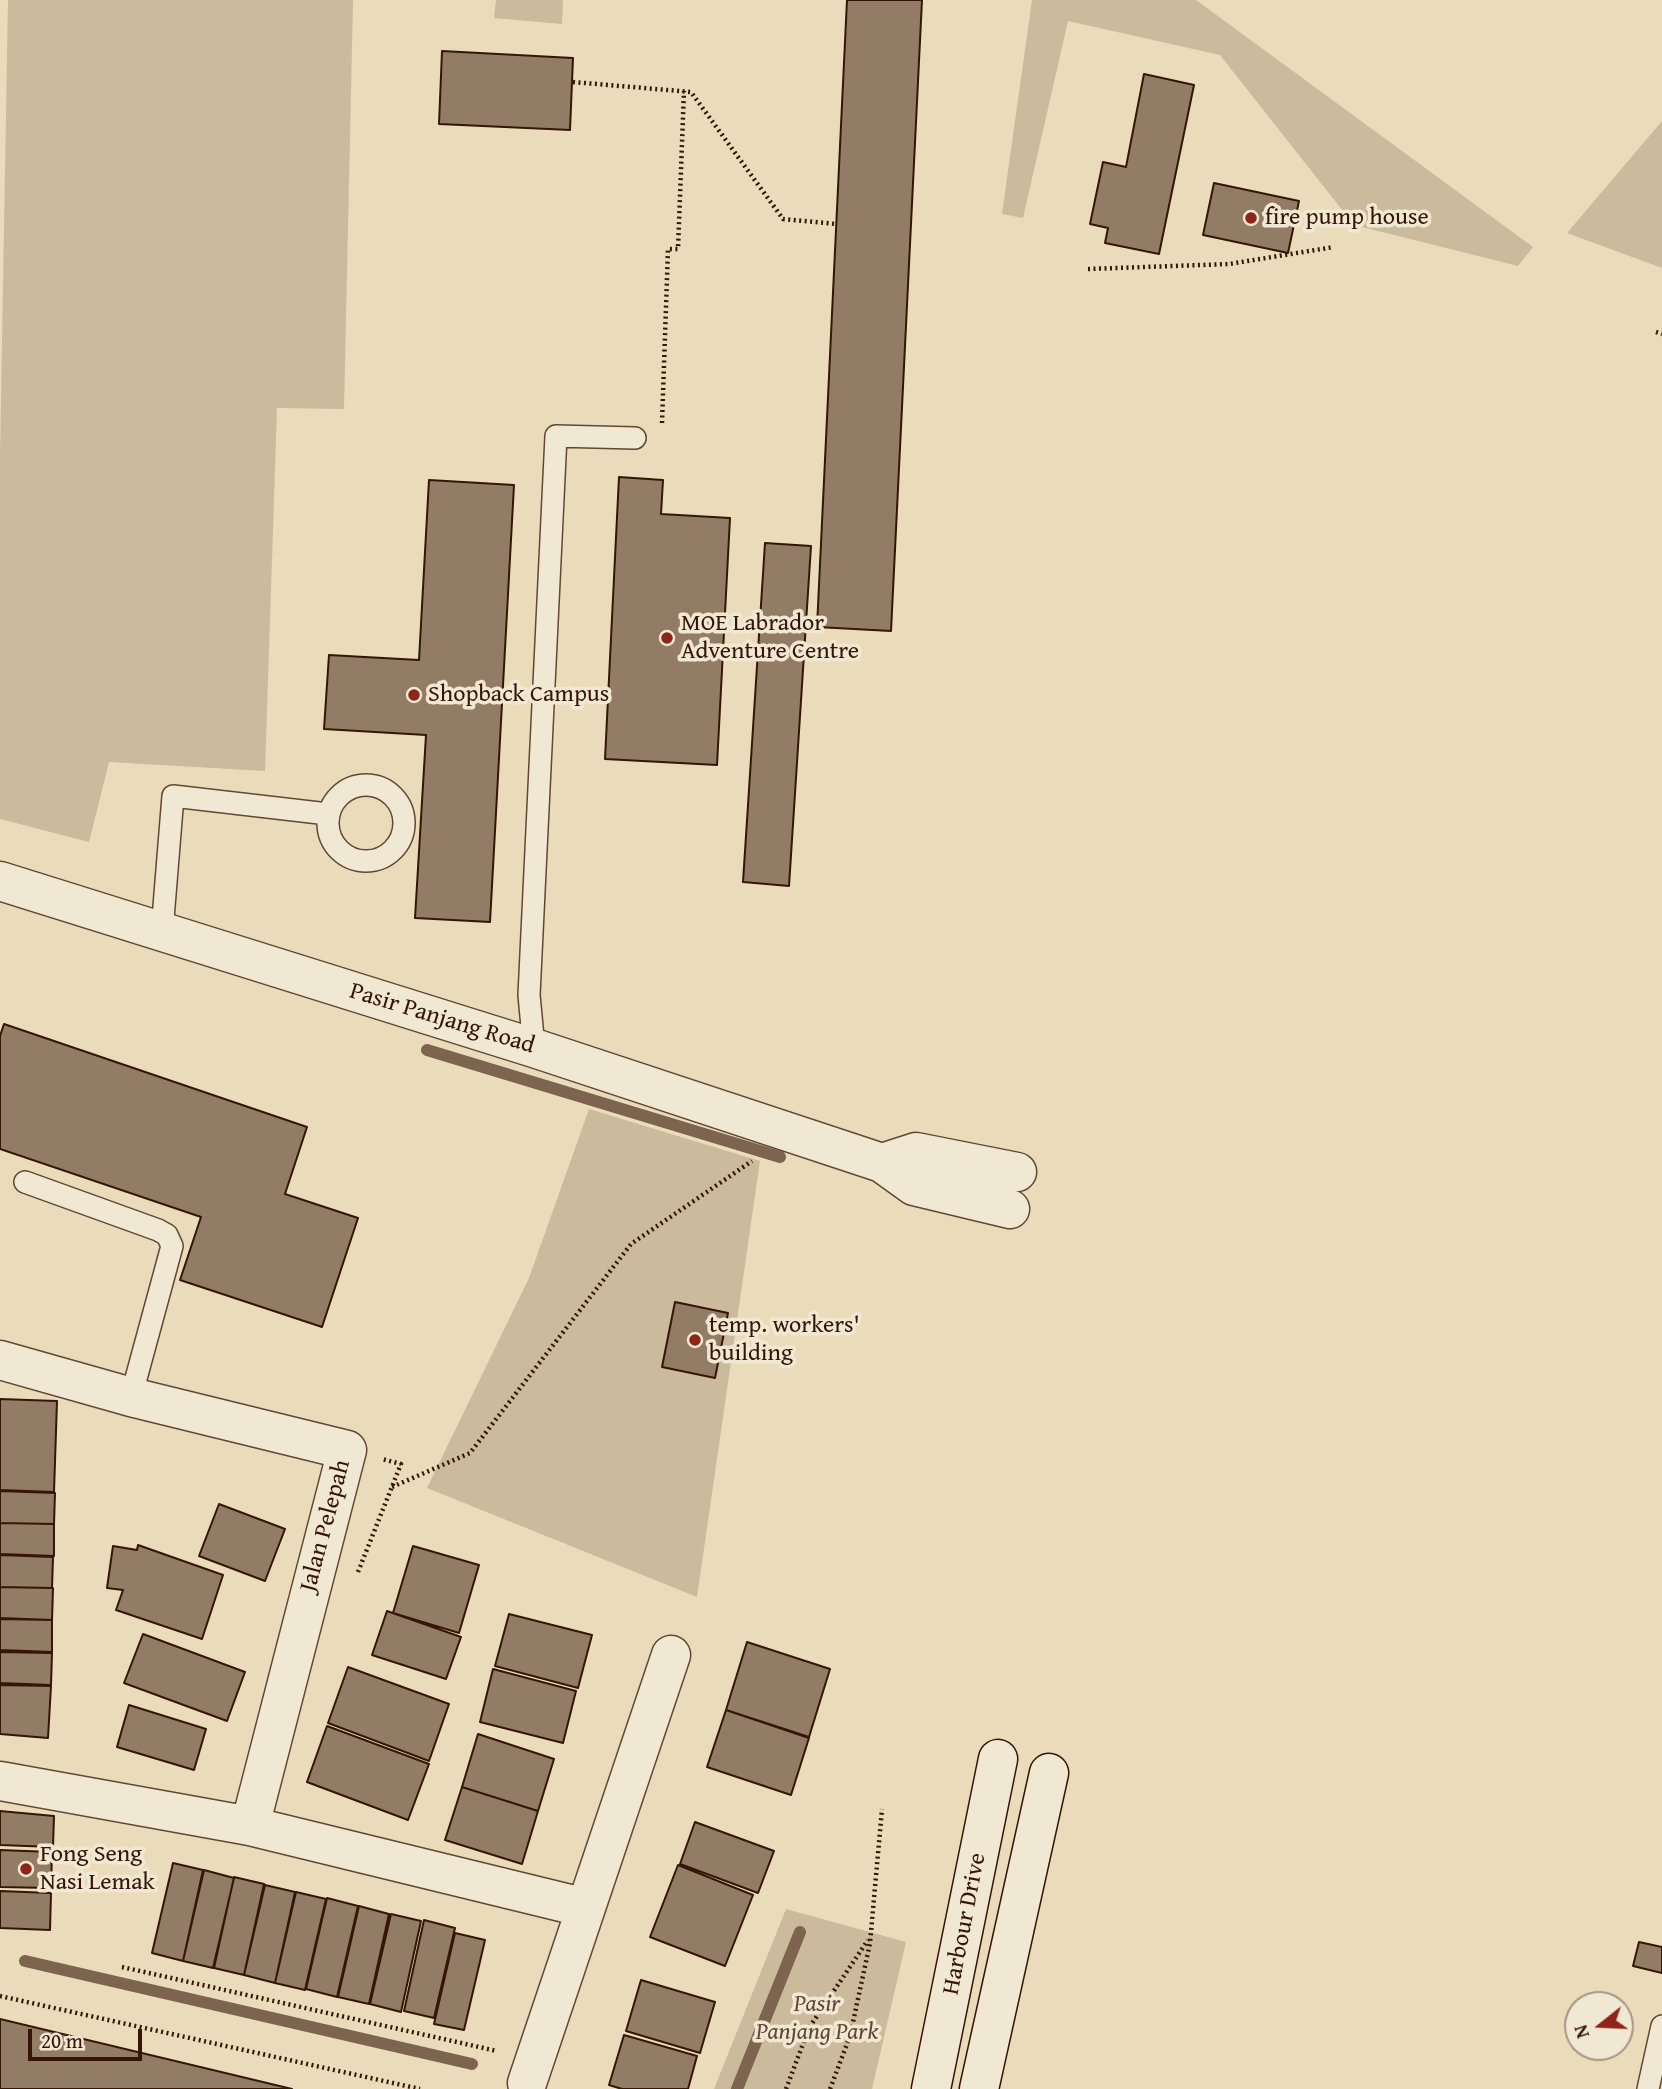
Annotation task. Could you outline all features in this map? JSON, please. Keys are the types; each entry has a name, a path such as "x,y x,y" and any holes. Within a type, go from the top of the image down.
{"street":[{"name":"Pasir Panjang Road","path":"0,881 534,1048 882,1163 914,1186 1010,1209"},
{"path":"882,1163 916,1152 1017,1172"},
{"name":"Jalan Pelepah","path":"0,1360 131,1397 347,1450 324,1529 250,1826"},
{"path":"519,2075 586,1908 671,1655"},
{"name":"Harbour Drive","path":"931,2089 998,1759"},
{"name":"Harbour Drive","path":"979,2089 1049,1773"},
{"path":"0,1781 250,1826 586,1908"}],"lane":[{"path":"534,1048 529,995 556,436 635,438"},
{"path":"162,931 173,796 328,814"},
{"path":"25,1182 158,1230 167,1236 172,1246 131,1397"},
{"path":"1648,2089 1662,2026"}],"path":[{"path":"573,82 691,92 783,219 836,224"},
{"path":"662,430 668,249 678,249 684,91"},
{"path":"1088,269 1229,264 1334,247"},
{"path":"391,1487 470,1453 631,1244 750,1162"},
{"path":"830,2089 850,2036 871,1936 882,1809"},
{"path":"786,2089 809,2028 871,1936"},
{"path":"122,1967 519,2075"},
{"path":"0,1996 419,2089"}],"green space":[{"path":"8,0 353,0 344,409 277,408 265,771 109,762 89,842 0,819 0,455"},
{"path":"496,0 563,0 562,24 494,18"},
{"path":"1032,0 1196,0 1533,247 1518,266 1354,225 1220,55 1068,21 1023,218 1002,214"},
{"path":"1662,121 1662,268 1567,233"},
{"path":"589,1109 760,1161 697,1597 427,1488 529,1278"},
{"name":"Pasir Panjang Park","path":"786,1909 906,1942 872,2089 714,2089"}],"building":[{"path":"847,0 922,0 891,631 817,627"},
{"path":"442,51 573,58 570,130 439,124"},
{"path":"1144,74 1194,85 1159,254 1105,243 1108,228 1090,224 1103,162 1126,167"},
{"name":"fire pump house","path":"1214,183 1299,201 1288,253 1203,235"},
{"name":"MOE Labrador Adventure Centre","path":"619,477 663,480 661,514 730,518 717,765 605,759"},
{"name":"Shopback Campus","path":"429,480 514,485 490,922 415,918 426,735 324,729 329,655 419,660"},
{"path":"765,543 811,546 789,886 743,882"},
{"path":"4,1024 307,1127 285,1194 358,1218 322,1327 180,1280 201,1217 0,1149 0,1036"},
{"name":"temp. workers' building","path":"675,1302 728,1313 715,1378 662,1367"},
{"path":"0,1399 57,1401 54,1492 0,1490"},
{"path":"0,1491 55,1493 54,1524 0,1523"},
{"path":"219,1504 285,1529 265,1581 199,1556"},
{"path":"0,1523 54,1524 54,1556 0,1554"},
{"path":"138,1545 223,1575 202,1639 116,1610 123,1590 107,1588 113,1546 137,1550"},
{"path":"413,1546 479,1565 459,1633 393,1613"},
{"path":"0,1555 53,1557 52,1588 0,1587"},
{"path":"0,1587 53,1588 52,1620 0,1618"},
{"path":"387,1611 461,1637 446,1679 372,1655"},
{"path":"509,1614 592,1635 578,1688 495,1666"},
{"path":"0,1619 52,1620 52,1652 0,1650"},
{"path":"143,1634 245,1672 227,1721 124,1683"},
{"path":"747,1642 830,1669 809,1737 726,1710"},
{"path":"0,1652 52,1653 51,1685 0,1683"},
{"path":"348,1667 449,1704 429,1761 328,1723"},
{"path":"493,1669 576,1691 563,1743 480,1722"},
{"path":"0,1685 51,1686 48,1738 0,1734"},
{"path":"129,1705 206,1729 194,1770 117,1747"},
{"path":"726,1710 809,1738 791,1795 707,1767"},
{"path":"327,1726 429,1764 408,1820 307,1782"},
{"path":"478,1734 554,1759 538,1811 462,1787"},
{"path":"462,1787 538,1811 522,1864 445,1840"},
{"path":"0,1811 54,1816 53,1847 0,1845"},
{"path":"695,1822 774,1851 758,1893 680,1864"},
{"name":"Fong Seng Nasi Lemak","path":"0,1850 52,1852 51,1888 0,1887"},
{"path":"173,1863 203,1870 183,1961 152,1953"},
{"path":"678,1865 753,1895 725,1966 650,1937"},
{"path":"204,1870 234,1878 213,1968 183,1961"},
{"path":"234,1877 264,1884 244,1975 214,1968"},
{"path":"265,1885 295,1892 275,1983 244,1975"},
{"path":"0,1891 51,1893 50,1930 0,1928"},
{"path":"296,1892 326,1899 305,1990 275,1983"},
{"path":"327,1898 358,1906 337,1997 306,1989"},
{"path":"359,1906 389,1914 369,2004 338,1997"},
{"path":"391,1914 421,1921 401,2012 370,2004"},
{"path":"424,1920 455,1928 434,2018 404,2011"},
{"path":"455,1933 485,1940 464,2030 434,2024"},
{"path":"1639,1942 1662,1947 1662,1973 1633,1966"},
{"path":"641,1980 715,2002 700,2053 626,2031"},
{"path":"0,2019 292,2089 0,2089"},
{"path":"624,2035 697,2056 688,2089 622,2089 609,2085"}],"waterway":[{"path":"427,1050 780,1157"},
{"path":"737,2089 800,1932"},
{"path":"25,1961 472,2064"}],"place":[{"name":"fire pump house","path":"1251,218"},
{"name":"MOE Labrador Adventure Centre","path":"667,638"},
{"name":"Shopback Campus","path":"414,695"},
{"name":"temp. workers' building","path":"695,1340"},
{"name":"Fong Seng Nasi Lemak","path":"26,1869"}]}
